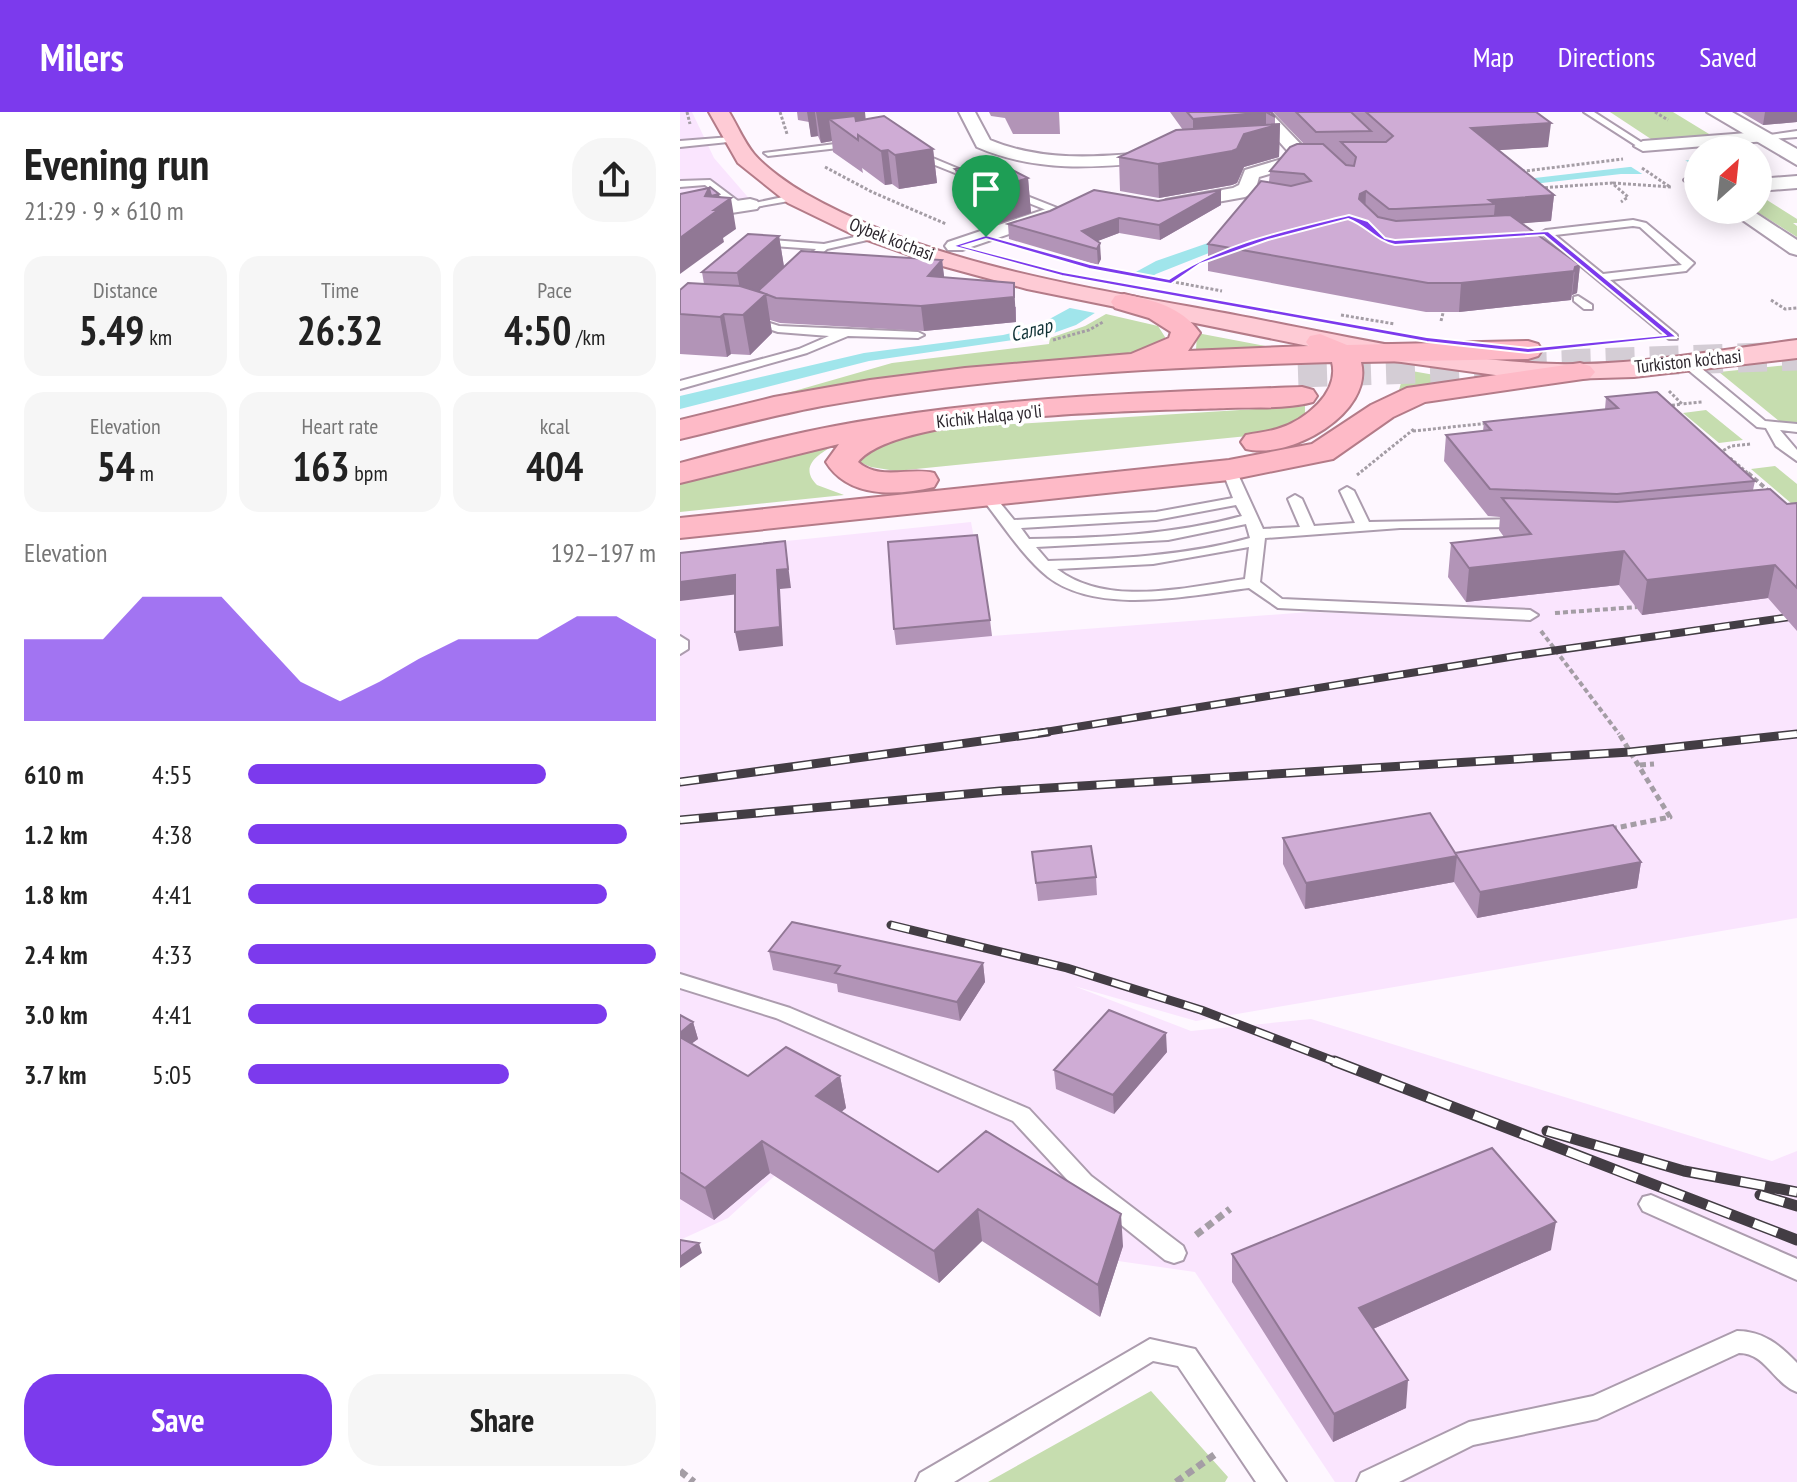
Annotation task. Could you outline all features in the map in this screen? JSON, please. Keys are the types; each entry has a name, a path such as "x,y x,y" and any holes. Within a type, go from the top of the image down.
{"highway":[{"path":"1080,366 1160,354 1175,348 1185,339 1185,329 1178,322 1157,312 1123,286"},
{"path":"928,421 867,440 847,454 843,465 851,473 866,479 903,483 1275,439 1309,425 1346,388 1351,370 1329,332"},
{"path":"680,430 765,408 852,392 953,378 1212,356 1329,332 1379,352 1385,365 1385,387 1363,423"},
{"path":"680,528 987,496 1249,519 1322,452 1363,423 1418,394 1583,359"},
{"name":"Kichik Halqa yo'li","path":"680,447 809,418 992,392 1117,380 1300,384 928,421 802,442 680,473"}],"main road":[{"name":"Oybek ko'chasi","path":"719,112 728,139 749,163 797,197 877,235 983,270 1123,286"},
{"name":"Oybek ko'chasi","path":"751,125 780,151 799,179 851,207 955,246 1014,263 1329,332 1438,341 1526,360"},
{"name":"Turkiston ko'chasi","path":"1583,359 1679,349 1797,325"},
{"name":"Oybek ko'chasi","path":"1329,332 1379,352 1526,360 1583,359"},
{"name":"Turkiston ko'chasi","path":"1629,341 1679,349 1797,349"}],"street":[{"path":"967,112 978,137 1007,154 1046,163 1182,155"},
{"path":"1261,112 1301,158"},
{"path":"1692,112 1739,136"},
{"path":"1717,112 1746,136"},
{"path":"1274,149 1301,158"},
{"path":"1650,151 1684,149"},
{"path":"1772,150 1797,158"},
{"path":"1772,156 1797,173"},
{"path":"1159,207 1238,193 1248,188 1251,174 1301,158"},
{"path":"1095,186 1109,168 1106,160"},
{"path":"1772,184 1797,182"},
{"path":"955,246 1057,211 1078,200"},
{"path":"680,215 745,206"},
{"path":"1759,224 1797,249"}],"lane":[{"path":"1588,112 1650,151"},
{"path":"1772,140 1797,134"},
{"path":"680,144 728,139"},
{"path":"780,151 868,142"},
{"path":"897,146 984,182"},
{"path":"680,184 707,182 745,206 797,197"},
{"path":"999,187 1057,211"},
{"path":"1238,193 1257,199"},
{"path":"1531,234 1633,223 1643,225 1689,263 1686,268 1672,271 1599,278"},
{"path":"1546,233 1755,420 1772,427 1797,428"},
{"path":"749,242 824,247 877,235"},
{"path":"792,278 824,247"},
{"path":"1578,299 1588,307"},
{"path":"748,319 759,308"},
{"path":"734,318 748,319 778,329 918,335"},
{"path":"682,383 803,351 846,333"},
{"path":"1772,427 1781,443 1797,457"},
{"path":"1347,491 1364,526"},
{"path":"987,496 1050,569 1074,587 1118,597 1252,583 1278,603 1530,615"},
{"path":"1295,499 1309,531"},
{"path":"1024,539 1109,553 1208,543 1249,519"},
{"path":"1050,569 1116,575 1217,565 1249,519"},
{"path":"1249,519 1252,583"},
{"path":"1024,539 1249,519 1309,531 1364,526 1540,524"},
{"path":"680,641 680,649"},
{"path":"680,981 783,1013 1021,1115 1083,1182 1174,1253"},
{"path":"1651,1204 1797,1270"},
{"path":"1371,1482 1469,1434 1597,1407 1737,1342 1750,1340 1765,1348 1797,1381"},
{"path":"930,1482 1150,1350 1186,1357 1272,1482"}],"path":[{"path":"780,112 780,151 905,208 1052,257 1123,286 1171,281 1225,292"},
{"path":"1510,173 1627,158"},
{"path":"1612,183 1628,197 1617,205"},
{"path":"1540,188 1612,183 1671,187"},
{"path":"1171,281 1198,263 1226,252"},
{"path":"1771,300 1785,309 1797,308"},
{"path":"1441,321 1443,313"},
{"path":"1329,332 1405,325"},
{"path":"1653,407 1682,404"},
{"path":"1668,405 1679,415"},
{"path":"1412,431 1502,422"},
{"path":"1712,443 1720,453 1780,501"},
{"path":"1720,453 1731,446 1755,444"},
{"path":"1530,615 1637,607"},
{"path":"1530,615 1639,765 1670,817 1609,827 1617,838"},
{"path":"1639,765 1654,764"},
{"path":"1174,1253 1230,1209"},
{"path":"1176,1482 1241,1436"},
{"path":"680,1471 694,1482"}],"shaded area":[{"path":"680,112 692,112 714,158 753,203 680,213"},
{"path":"971,522 992,636 1309,612 1472,617 1466,602 1448,577 1797,535 1797,918 1196,1021 1074,986 1191,1031 1311,1019 1772,1161 1797,1151 1797,1482 1335,1482 1195,1272 1118,1261 835,1121 728,1218 680,1240 680,552"}],"green space":[{"path":"1610,112 1673,112 1712,136 1684,136 1684,139 1654,141"},
{"path":"1772,203 1797,219 1797,223 1793,223 1797,226 1797,237 1772,221"},
{"path":"1106,314 1158,326 1165,342 1130,354 895,376 777,396 892,363 1049,344 1050,338 1085,326"},
{"path":"1197,333 1276,348 1196,350"},
{"path":"1797,364 1797,425 1779,421 1719,372"},
{"path":"1395,368 1474,382 1397,397 1401,383"},
{"path":"1305,406 1305,415 1268,434 896,471 859,462 871,445 935,429"},
{"path":"1706,410 1743,440 1719,443 1683,413"},
{"path":"833,446 812,462 810,473 817,485 844,495 680,512 680,483"},
{"path":"1775,466 1797,484 1797,503 1792,504 1751,469"},
{"path":"1151,1391 1228,1477 1225,1482 988,1482"}],"water":[{"name":"Салар","path":"1684,161 1684,174 1621,174 1470,191 1209,253 1156,274 1076,325 1048,335 869,361 680,409 680,396 864,353 1003,335 1033,328 1156,261 1283,217 1465,186"}],"pier":[{"path":"1797,148 1797,171 1772,174 1772,149"},
{"path":"1680,157 1684,159 1684,178 1647,177 1625,163"},
{"path":"1126,271 1159,277 1100,314 1065,307"}],"building":[{"path":"1187,112 1266,112 1193,119"},
{"path":"1296,112 1351,112 1371,131 1316,132"},
{"path":"1366,112 1536,112 1551,123 1471,128 1554,195 1489,200 1495,204 1396,209 1389,209 1366,191 1360,194 1359,199 1378,217 1396,221 1510,215 1580,265 1574,271 1461,283 1428,283 1208,244 1261,181 1291,186 1311,181 1304,174 1270,171 1290,147 1323,144 1346,165 1354,166 1356,157 1341,142 1386,142 1393,136"},
{"path":"855,116 856,121 884,116 933,149 895,155 888,150 881,151 858,135 858,140 829,119"},
{"path":"1280,124 1244,134 1237,149 1232,151 1158,164 1119,157 1176,130"},
{"path":"997,162 1028,178 988,191 955,169"},
{"path":"710,187 719,194 711,196"},
{"path":"709,188 705,196 731,198 680,238 680,194"},
{"path":"1094,190 1158,201 1221,190 1159,225 1119,218 1082,231 1100,243 1097,249 1008,224 1050,211"},
{"path":"748,234 779,236 737,273 702,272"},
{"path":"801,251 942,260 928,276 1014,283 1014,297 921,306 776,298 758,291"},
{"path":"688,283 740,286 766,294 743,315 680,314 680,290"},
{"path":"1657,392 1755,481 1617,494 1490,489 1446,435 1491,430 1484,422 1618,408 1606,397"},
{"path":"1770,489 1787,504 1797,503 1797,588 1775,565 1647,580 1624,551 1469,568 1451,543 1531,534 1502,498 1617,502"},
{"path":"977,535 990,620 894,629 888,542"},
{"path":"785,541 788,569 777,570 780,627 735,632 735,575 680,582 680,553"},
{"path":"1430,813 1457,856 1306,883 1283,838"},
{"path":"1613,825 1641,862 1480,892 1455,853"},
{"path":"1091,846 1096,877 1036,883 1032,852"},
{"path":"792,922 983,963 957,1002 835,973 840,966 769,951"},
{"path":"1109,1010 1166,1033 1113,1095 1054,1070"},
{"path":"680,1015 693,1022 680,1033"},
{"path":"680,1037 748,1076 786,1047 840,1076 816,1096 938,1172 986,1131 1121,1214 1098,1285 978,1209 934,1251 762,1141 705,1188 680,1172"},
{"path":"1492,1148 1556,1222 1359,1308 1408,1380 1334,1414 1232,1254"},
{"path":"680,1240 699,1243 680,1257"}],"tunnel":[{"path":"1298,373 1797,356"}],"railway":[{"path":"1033,734 1516,656 1797,616"},
{"path":"680,782 1048,732"},
{"path":"680,820 1000,791 1630,752 1797,734"},
{"path":"891,925 1067,968 1201,1010 1339,1063"},
{"path":"1334,1061 1797,1240"},
{"path":"1547,1131 1684,1171 1797,1192"},
{"path":"1760,1195 1797,1206"}],"route":[{"path":"1349,217 1365,223 1383,240 1395,242 1546,233 1673,337 1528,350 1427,340 1062,274 955,246 986,237 1089,266 1171,281 1198,263 1266,238 1349,217"}]}
